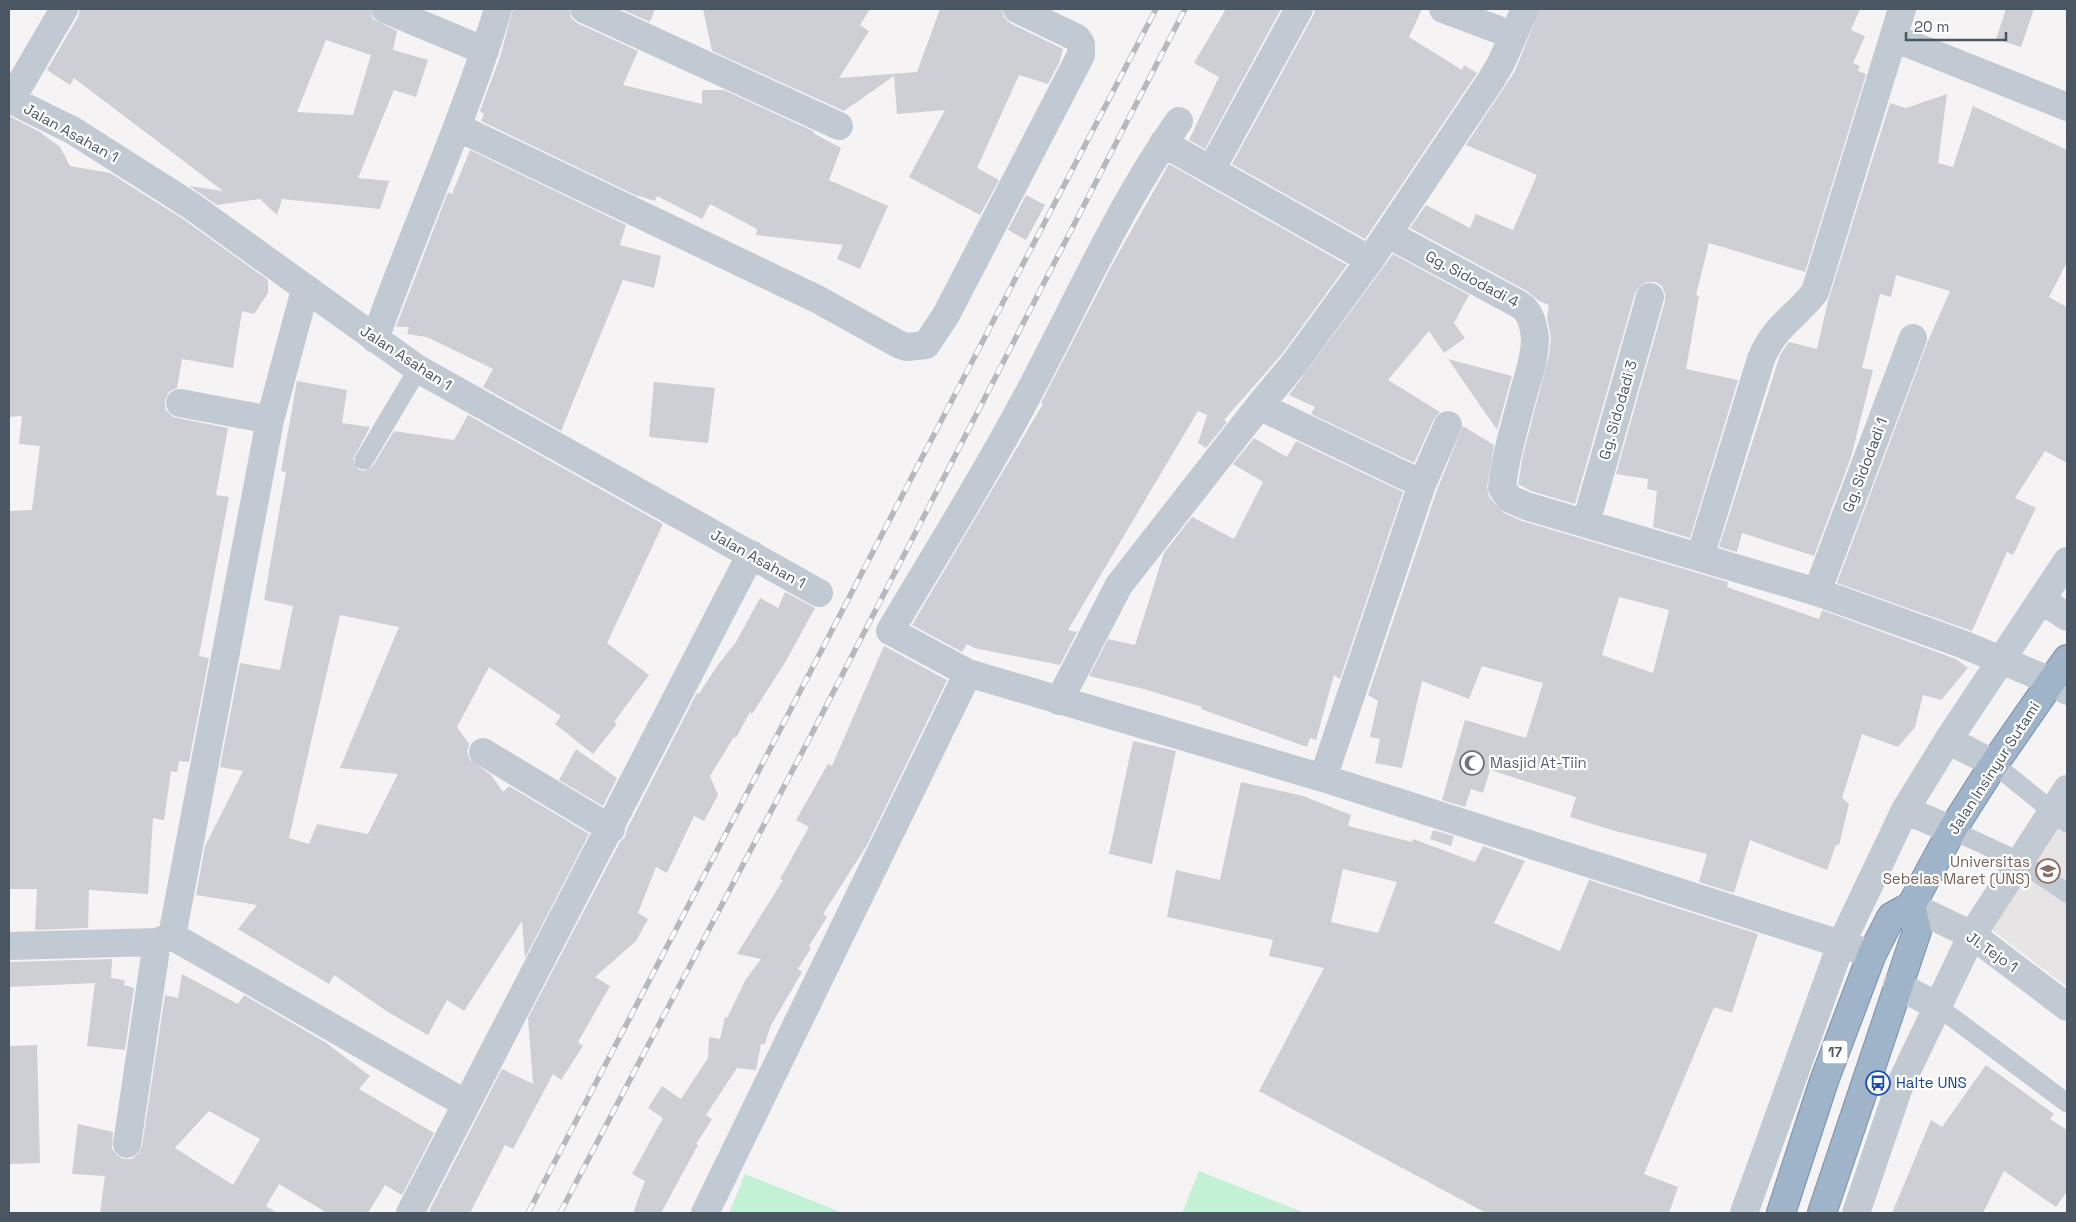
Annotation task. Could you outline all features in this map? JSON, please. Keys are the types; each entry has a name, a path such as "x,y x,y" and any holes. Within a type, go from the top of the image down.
{"highway":[{"name":"Jalan Insinyur Sutami","path":"1911,906 1952,830 1994,764 2059,686 2067,659"},
{"name":"17","path":"1781,1213 1824,1081 1872,954 1891,917 1911,906 1917,931 1822,1213"}],"street":[{"path":"10,100 64,9"},
{"path":"385,9 485,51"},
{"path":"375,339 401,267 457,127 485,51 498,9"},
{"path":"584,9 839,126"},
{"path":"457,127 816,299 900,345 923,347 946,315 1081,55 1081,44 1077,38 1017,9"},
{"path":"1211,170 1299,9"},
{"path":"1443,9 1512,35"},
{"path":"1059,701 1119,585 1294,364 1370,260 1491,80 1501,63 1525,9"},
{"path":"1700,557 1761,359 1769,340 1780,326 1803,307 1815,292 1902,9"},
{"path":"1894,38 2067,107"},
{"name":"Jalan Asahan 1","path":"10,100 72,130 190,205 305,290 418,369 819,593"},
{"path":"1179,121 1163,143 1122,214 1026,399 890,631 968,673 1322,778 1872,954"},
{"path":"1163,143 1370,260"},
{"name":"Gg. Sidodadi 4","path":"1388,234 1526,308 1532,321 1535,338 1532,363 1504,467 1502,488 1510,499 1526,506 1586,524"},
{"path":"127,1144 164,939 270,420 305,290"},
{"name":"Gg. Sidodadi 3","path":"1586,524 1650,298"},
{"name":"Gg. Sidodadi 1","path":"1817,592 1913,338"},
{"path":"180,404 270,420"},
{"path":"1259,406 1422,484"},
{"path":"1322,778 1422,484 1448,425"},
{"path":"1586,524 1817,592 1962,644 2002,663 2059,686"},
{"path":"410,1213 751,554"},
{"path":"1744,1213 1841,944 1905,810 1948,740 2002,663 2067,561"},
{"path":"2042,600 2067,617"},
{"path":"705,1213 968,673"},
{"path":"1948,740 1994,764"},
{"path":"483,752 610,829"},
{"path":"1856,1213 1899,1086 1972,935 2019,861 2060,817 2067,789"},
{"path":"1905,810 1952,830"},
{"name":"Jl. Tejo 1","path":"1911,906 1972,935 2067,1006"},
{"path":"9,946 164,939 466,1104"},
{"path":"1897,986 1937,1006"}],"lane":[{"path":"364,460 418,369"},
{"path":"1994,764 2060,817"},
{"path":"1952,830 2019,861 2067,893"},
{"path":"1937,1006 2067,1103"}],"shaded area":[{"name":"Universitas Sebelas Maret (UNS)","path":"2067,813 2067,987 1991,929"}],"green space":[{"path":"1199,1171 1305,1213 1182,1213"},
{"path":"745,1174 843,1213 729,1213"}],"building":[{"path":"80,9 370,9 373,19 397,31 393,50 428,60 416,97 394,90 358,178 389,181 380,209 282,199 277,215 260,199 217,205 189,186 223,191 74,78 70,85 47,70 78,17","holes":["326,40 371,55 353,115 297,112"]},
{"path":"513,9 569,9 571,18 577,23 638,51 623,85 702,104 702,90 724,90 815,132 813,133 841,148 829,180 888,206 860,269 837,259 843,245 756,235 757,229 710,204 702,219 657,196 655,201 635,195 481,121 484,114 480,111 500,57"},
{"path":"621,9 655,9 650,22"},
{"path":"703,9 870,9 860,25 869,31 839,78 917,72 940,9 1002,9 1004,17 1010,23 1063,49 1059,63 1048,84 1019,75 977,168 999,180 980,215 909,177 945,110 897,114 894,76 844,111 712,51"},
{"path":"1226,9 1281,9 1205,149 1189,140 1219,77 1194,63"},
{"path":"1315,9 1422,9 1409,37 1462,70 1464,65 1477,73 1365,239 1232,164 1313,16"},
{"path":"1540,9 1860,9 1851,30 1865,36 1853,63 1860,66 1858,71 1866,74 1805,272 1709,243 1696,295 1699,296 1686,369 1738,380 1690,538 1653,527 1657,491 1647,489 1648,479 1616,474 1665,301 1662,286 1655,282 1647,282 1640,286 1635,293 1575,504 1531,491 1518,484 1523,455 1549,355 1551,338 1547,317 1549,305 1539,301 1527,291 1410,228 1426,205 1470,228 1476,214 1513,230 1537,175 1466,145 1515,71"},
{"path":"2006,9 2034,9 2021,47 1996,39"},
{"path":"1947,94 1938,163 1953,167 1973,106 2067,150 2067,262 2049,297 2067,307 2067,463 2045,451 2015,498 2036,508 2013,555 2007,552 1972,631 1837,583 1928,341 1950,291 1896,275 1891,297 1880,294 1862,368 1873,370 1851,457 1814,556 1742,533 1737,552 1719,547 1780,355 1789,342 1817,349 1828,301 1890,103 1906,108"},
{"path":"9,116 40,132 60,147 70,166 110,173 183,219 268,280 268,293 254,314 242,311 233,368 182,359 177,388 169,392 165,400 165,409 173,417 228,428 216,495 229,497 199,656 209,658 189,762 179,761 177,772 171,771 164,820 153,818 148,894 89,890 88,928 35,930 37,889 9,889 9,511 32,510 40,446 19,444 22,416 9,417"},
{"path":"470,150 626,225 620,245 661,256 654,288 623,280 561,431 483,387 493,369 427,337 407,334 409,327 396,327 448,192 452,194"},
{"path":"1169,164 1347,265 1282,354 1224,420 1227,422 1206,448 1198,443 1207,415 1198,411 1068,630 1077,632 1060,665 974,648 967,644 962,652 912,625 1043,404 1041,403 1113,263"},
{"path":"1026,195 1045,205 1026,240 1008,230"},
{"path":"1393,254 1469,295 1454,323 1465,338 1444,353 1429,331 1388,380 1440,412 1434,419 1414,463 1311,414 1315,407 1289,395"},
{"path":"1448,359 1512,376 1497,430"},
{"path":"297,381 347,390 342,423 370,427 353,459 359,470 364,471 373,466 394,431 454,440 468,415 663,524 607,643 649,675 614,722 617,724 593,754 555,724 561,716 489,667 457,727 469,744 467,752 470,760 491,775 503,792 509,786 589,834 525,958 522,921 464,1011 447,1000 428,1035 388,1012 334,975 329,984 238,929 257,905 196,895 205,846 243,771 220,767 240,663 280,670 293,606 264,600 286,472 281,471","holes":["340,615 399,627 340,768 398,774 368,834 317,824 309,844 289,838"]},
{"path":"654,382 715,388 708,443 649,437"},
{"path":"1463,426 1494,445 1487,487 1489,497 1504,513 1522,521 1728,582 1727,587 1819,619 1822,610 1956,659 1968,668 1941,700 1923,695 1915,727 1898,747 1862,734 1842,798 1849,804 1839,845 1836,845 1827,870 1750,840 1734,893 1699,882 1707,854 1615,831 1570,817 1576,797 1490,770 1483,793 1471,789 1465,807 1442,800 1465,720 1526,738 1543,683 1482,666 1469,699 1422,681 1402,768 1375,763 1380,739 1370,737 1378,701 1368,695 1437,490","holes":["1619,597 1669,610 1653,673 1602,655"]},
{"path":"1254,438 1287,457 1296,441 1403,492 1340,679 1334,675 1316,740 1310,738 1307,747 1201,709 1202,707 1144,689 1089,676 1108,639 1135,645 1164,553 1192,517 1234,539 1263,482 1233,464"},
{"path":"785,592 815,608 786,661 752,714 750,712 736,738 734,737 710,776 718,795 704,821 694,816 667,873 656,867 638,913 648,919 636,941 595,977 610,986 578,1042 583,1046 561,1080 553,1074 513,1149 505,1145 470,1213 433,1213 429,1211 502,1069 533,1084 528,1018 620,842 625,837 627,829 697,693 699,694 717,666 736,642 760,598 778,608"},
{"path":"884,646 947,680 867,845 823,914 827,917 809,946 811,948 798,969 802,972 770,1027 765,1044 761,1044 756,1070 737,1068 706,1115 712,1119 696,1144 698,1145 661,1213 633,1213 645,1181 632,1174 663,1118 648,1108 662,1086 681,1099 708,1058 709,1037 720,1039 725,1017 727,1018 746,979 761,959 737,954 783,880 780,879 809,827 796,820 828,764 832,766"},
{"path":"1133,741 1176,751 1152,864 1109,854"},
{"path":"576,749 617,778 603,806 559,780"},
{"path":"1241,782 1303,796 1351,815 1348,826 1412,842 1413,839 1475,862 1483,846 1525,861 1494,923 1560,951 1589,880 1758,934 1732,1013 1714,1007 1644,1174 1678,1187 1669,1213 1486,1213 1259,1091 1324,968 1269,956 1273,940 1167,917 1176,870 1220,880","holes":["1343,869 1397,882 1378,933 1331,922"]},
{"path":"1433,830 1454,836 1451,846 1430,839"},
{"path":"112,959 111,978 125,980 124,985 134,988 125,1050 87,1046 95,983 9,987 9,962"},
{"path":"182,974 238,1004 244,995 325,1042 370,1076 359,1089 434,1133 402,1195 385,1185 368,1213 327,1213 279,1184 266,1206 277,1213 100,1213 105,1176 72,1174 78,1124 113,1132 112,1149 118,1156 124,1159 132,1159 139,1153 142,1146 165,995 178,998","holes":["209,1111 260,1139 233,1185 175,1148"]},
{"path":"37,1045 40,1163 9,1164 9,1046"},
{"path":"1986,1065 2054,1114 2050,1119 2067,1130 2067,1191 2056,1207 2004,1171 1983,1213 1892,1213 1931,1120 1942,1127"}],"railway":[{"path":"528,1213 1156,9"},
{"path":"560,1213 819,720 1185,9"}],"place":[{"name":"Masjid At-Tiin","path":"1472,763"},
{"name":"Universitas Sebelas Maret (UNS)","path":"2048,871"},
{"name":"Halte UNS","path":"1878,1083"}]}
